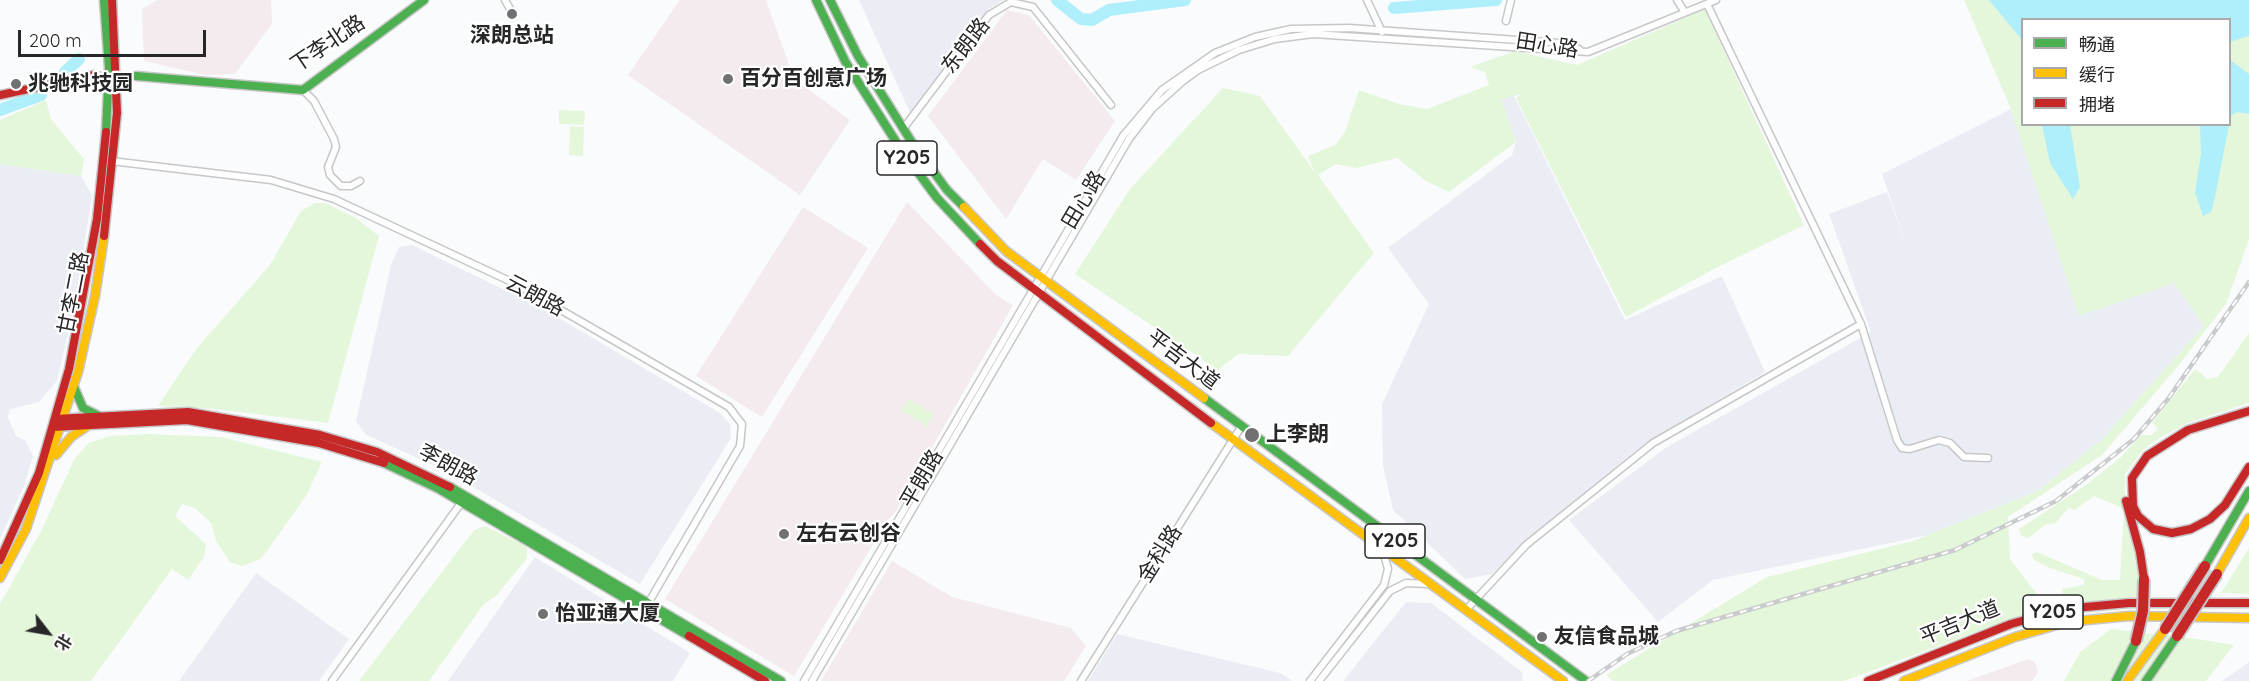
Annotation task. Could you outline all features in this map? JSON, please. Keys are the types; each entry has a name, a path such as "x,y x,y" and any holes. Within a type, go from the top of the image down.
{"main road":[{"name":"甘李二路","path":"0,560 29,499 74,385 95,296 108,161 109,89 104,0"},
{"name":"甘李二路","path":"0,578 26,529 50,465 86,294 118,90 112,0"},
{"name":"下李北路","path":"136,76 303,90 424,0"},
{"name":"平吉大道","path":"816,0 846,63 900,148 937,198 997,261 1563,681"},
{"name":"平吉大道","path":"830,0 858,56 903,129 948,190 973,219 1006,251 1240,427 1586,681"},
{"path":"0,95 94,75"},
{"path":"74,385 83,408 103,417"},
{"path":"2116,681 2136,641 2143,611 2144,579 2140,552 2126,497 2125,486 2130,469 2144,452 2169,434 2202,419 2249,405"},
{"path":"2249,411 2188,430 2156,449 2139,464 2132,478 2133,506 2138,516 2153,529 2172,533 2192,529 2210,519 2224,505 2249,467"},
{"name":"李朗路","path":"58,423 160,412 188,412 323,436 401,462 646,606 780,681"},
{"name":"李朗路","path":"58,423 92,425 187,420 319,443 396,467 464,499"},
{"path":"50,465 71,437 92,425"},
{"path":"2127,681 2165,629 2249,491"},
{"path":"2217,574 2249,518"},
{"path":"2146,681 2249,526"},
{"name":"平吉大道","path":"1868,681 2011,624 2064,609 2129,603 2249,603"},
{"name":"李朗路","path":"646,606 765,681"},
{"name":"平吉大道","path":"1904,681 2015,637 2067,622 2129,616 2249,618"}],"street":[{"path":"505,0 510,9"},
{"path":"1367,0 1385,37"},
{"path":"1506,21 1511,0"},
{"path":"1677,0 1684,11"},
{"path":"1588,52 1684,11 1716,0"},
{"name":"东朗路","path":"903,129 988,15 1011,2 1033,7 1111,105"},
{"path":"1707,4 1862,324 1897,440 1902,448 1921,447 1939,440 1950,443 1964,458 1988,458"},
{"name":"田心路","path":"1042,278 1133,121 1162,90 1195,64 1235,44 1273,32 1313,27 1559,43 1588,52"},
{"name":"田心路","path":"1042,278 1138,124 1168,94 1198,70 1239,50 1275,39 1333,34 1588,52"},
{"path":"303,90 315,101 334,139 336,147 328,167 330,175 341,186 351,186 360,181"},
{"name":"云朗路","path":"108,161 271,180 334,199 516,284 729,407 742,424 740,446 646,606"},
{"name":"平朗路","path":"812,681 1042,278"},
{"name":"平朗路","path":"804,681 1035,291"},
{"path":"1466,610 1526,545 1653,443 1862,324"},
{"name":"金科路","path":"1081,681 1240,427"},
{"path":"332,681 464,499"},
{"path":"1310,681 1384,585 1388,569 1381,548"},
{"path":"1319,681 1390,591 1415,581 1432,586"}],"shaded area":[{"path":"157,0 271,0 272,24 235,74 205,75 144,61 142,9"},
{"name":"百分百创意广场","path":"680,0 766,0 794,79 850,120 800,195 628,75"},
{"path":"859,0 1004,0 990,8 911,115"},
{"path":"1007,10 1029,15 1115,121 1076,180 1043,159 1006,219 928,116"},
{"path":"1513,94 1625,320 1722,276 1765,372 1641,446 1537,531 1492,574 1465,579 1393,510 1383,466 1382,404 1429,304 1388,248 1512,155 1516,142 1501,99"},
{"path":"2011,109 2038,186 2174,283 2204,326 2101,440 2038,491 1928,535 1713,580 1658,622 1569,520 1667,447 1871,332 1829,214 1887,192 1907,247 1882,174"},
{"path":"0,164 81,176 92,195 76,299 57,381 39,402 10,409 8,417 16,436 25,440 33,456 24,486 0,539"},
{"path":"907,202 996,295 1013,305 896,511 887,521 794,676 665,599"},
{"path":"803,207 868,248 762,417 696,376"},
{"path":"412,245 542,308 720,413 730,424 731,438 640,584 444,470 366,435 356,421 391,265 399,247"},
{"path":"535,557 690,653 673,681 448,681"},
{"path":"892,561 952,597 1071,628 1086,646 1064,681 821,681"},
{"path":"256,573 349,639 319,681 179,681"},
{"path":"1406,602 1431,603 1522,672 1523,681 1343,681"},
{"path":"1117,634 1280,673 1293,681 1088,681"},
{"path":"2028,659 2035,662 2038,672 2032,681 1967,681"},
{"path":"2249,662 2249,681 2222,681"}],"green space":[{"path":"1964,0 2249,0 2249,239 2226,304 2174,371 2102,455 2008,517 2010,559 2046,606 1844,681 1613,681 1606,675 1767,577 1913,541 2038,491 2101,440 2204,326 2174,283 2079,316 2011,109"},
{"path":"1705,9 1804,225 1714,269 1626,317 1516,98 1523,94 1501,99 1516,142 1449,192 1426,181 1397,158 1356,168 1336,164 1318,175 1374,253 1288,356 1238,354 1218,370 1075,274 1130,189 1223,88 1260,96 1314,171 1308,156 1335,145 1345,132 1359,90 1399,104 1427,109 1489,85 1485,72 1470,67 1515,51 1577,65"},
{"path":"46,100 51,119 84,159 81,176 0,164 0,120"},
{"path":"559,110 585,111 584,125 559,124"},
{"path":"570,126 584,127 583,156 569,155"},
{"path":"315,203 325,203 356,218 379,236 328,423 215,409 158,406 197,348 270,265 301,211"},
{"path":"2249,333 2249,403 2188,423 2161,437 2143,450 2125,474 2125,501 2146,596 2064,604 2062,589 2084,585 2084,579 2050,568 2034,560 2032,554 2037,552 2102,580 2120,580 2124,511 2094,496 2075,510 2068,508 2056,523 2045,525 2028,538 2021,536 2019,529 2086,485 2121,457 2141,435 2151,435 2158,429 2152,423 2195,369 2208,379 2218,377"},
{"path":"909,399 934,414 927,426 902,411"},
{"path":"149,434 221,437 322,462 306,496 261,559 242,566 230,562 216,541 211,523 195,508 182,504 175,516 206,544 204,557 188,580 172,569 91,681 0,681 0,604 41,531 75,458 89,443 110,436"},
{"path":"485,526 527,547 527,558 496,596 483,605 429,681 359,681 474,530"},
{"path":"2249,548 2249,594 2221,593"},
{"path":"2111,629 2234,645 2206,681 2064,681 2080,652"}],"water":[{"path":"1989,0 2249,0 2249,36 2231,42 2231,18 2021,18 2021,39"},
{"path":"2231,61 2249,74 2249,114 2237,112 2231,116"},
{"path":"2042,126 2070,126 2080,187 2073,199 2050,163"},
{"path":"2200,126 2229,126 2211,212 2203,216 2195,192 2201,154"}],"waterway":[{"path":"1057,0 1081,19 1092,20 1109,10 1185,0"},
{"path":"1394,8 1496,0"},
{"path":"65,72 79,59"},
{"path":"0,110 41,95"}],"tunnel":[{"path":"94,75 136,76"}],"railway":[{"path":"1588,681 1627,654 1676,631 1955,550 2056,501 2134,439 2168,399 2249,282"}],"traffic: fast":[{"path":"104,0 109,68 106,132"},
{"path":"136,76 303,90 424,0"},
{"path":"816,0 846,63 900,148 937,198 980,244"},
{"path":"830,0 858,56 911,141 947,190 964,207"},
{"path":"74,387 83,408 99,416"},
{"path":"1204,398 1586,681"},
{"path":"384,463 439,489 689,636"},
{"path":"450,487 781,681"},
{"path":"2205,566 2249,491"},
{"path":"2146,681 2177,636"},
{"path":"2116,681 2136,641"}],"traffic: slow":[{"path":"964,207 1006,251 1204,398"},
{"path":"0,578 26,529 78,372 95,296 104,236"},
{"path":"1211,423 1563,681"},
{"path":"56,455 71,437 86,427"},
{"path":"2217,574 2249,518"},
{"path":"1904,681 2015,637 2067,622 2129,616 2249,618"},
{"path":"2127,681 2165,629"}],"traffic: jam":[{"path":"104,236 117,113 112,0"},
{"path":"0,95 94,75"},
{"path":"0,560 39,473 69,369 97,219 106,132"},
{"path":"980,244 997,261 1211,423"},
{"path":"2249,411 2188,430 2147,456 2132,478 2133,506 2138,516 2153,529 2172,533 2191,529 2210,519 2225,505 2249,467"},
{"path":"55,419 188,412 320,435 377,452 450,487"},
{"path":"53,427 187,420 319,443 384,463"},
{"path":"2126,501 2140,552 2144,579"},
{"path":"2165,629 2205,566"},
{"path":"2177,636 2217,574"},
{"path":"2136,641 2143,611 2144,579"},
{"path":"1868,681 2011,624 2064,609 2129,603 2249,603"},
{"path":"689,636 765,681"}],"place":[{"name":"深朗总站","path":"512,14"},
{"name":"百分百创意广场","path":"728,79"},
{"name":"兆驰科技园","path":"16,84"},
{"name":"上李朗","path":"1252,435"},
{"name":"左右云创谷","path":"784,534"},
{"name":"怡亚通大厦","path":"543,614"},
{"name":"友信食品城","path":"1542,637"}]}
